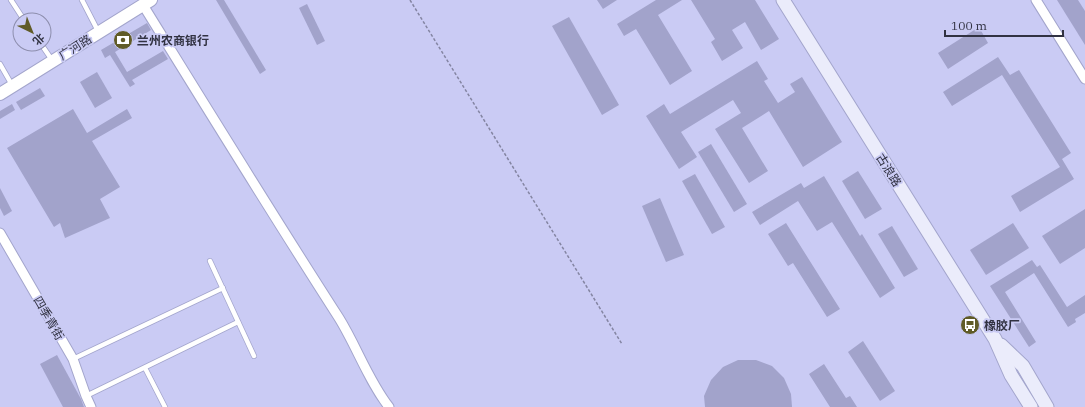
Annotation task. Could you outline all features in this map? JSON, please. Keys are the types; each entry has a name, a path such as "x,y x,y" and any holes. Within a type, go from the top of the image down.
{"main road":[{"name":"古浪路","path":"784,0 995,339 1011,375 1030,407"},
{"name":"古浪路","path":"995,339 1023,366 1047,407"}],"street":[{"path":"1036,0 1085,79"},
{"name":"广河路","path":"0,94 145,2"},
{"path":"145,2 276,221 347,332 378,393 389,407"},
{"name":"四季青街","path":"0,233 72,359 91,407"}],"lane":[{"path":"11,0 19,12"},
{"path":"82,0 99,32"},
{"path":"47,52 53,61"},
{"path":"0,64 12,86"},
{"path":"210,261 254,356"},
{"path":"72,359 222,288"},
{"path":"86,396 238,322"},
{"path":"145,368 165,407"}],"path":[{"path":"410,0 622,344"}],"building":[{"path":"216,0 224,0 266,70 260,74"},
{"path":"597,0 617,0 603,9"},
{"path":"656,0 682,0 658,15 692,71 670,85 636,29 624,36 617,24"},
{"path":"691,0 755,0 779,39 761,50 745,22 732,30 743,48 722,61 711,42 715,39"},
{"path":"1057,0 1078,0 1085,11 1085,45"},
{"path":"307,4 325,41 317,45 299,8"},
{"path":"569,17 619,105 602,115 552,26"},
{"path":"147,23 151,30 115,52 127,72 163,51 168,59 132,80 135,84 130,87 110,55 105,58 101,50"},
{"path":"979,27 988,43 948,69 938,53"},
{"path":"998,57 1010,75 1019,70 1071,153 1062,159 1074,179 1020,212 1011,196 1060,167 1002,75 952,106 943,92"},
{"path":"757,61 768,79 764,81 778,103 795,92 790,84 802,77 842,142 803,167 769,111 742,128 768,171 749,183 715,129 741,113 733,100 681,132 697,157 679,169 646,116 664,104 670,114"},
{"path":"97,72 112,98 95,108 80,82"},
{"path":"40,88 45,96 21,110 16,102"},
{"path":"12,104 15,110 0,119 0,111"},
{"path":"73,109 87,133 127,109 132,118 92,141 120,187 100,199 110,218 65,238 60,223 54,227 7,148"},
{"path":"711,144 747,204 734,212 698,152"},
{"path":"858,171 882,209 865,219 842,181"},
{"path":"695,174 725,227 712,234 682,181"},
{"path":"824,176 860,236 862,234 895,288 880,298 832,222 817,231 798,201 760,225 752,212 801,183 804,188"},
{"path":"0,188 12,211 4,216 0,208"},
{"path":"660,198 684,255 666,262 642,206"},
{"path":"1085,209 1085,248 1060,264 1042,236"},
{"path":"786,223 840,309 827,317 793,263 788,266 768,234"},
{"path":"1013,223 1029,248 986,275 970,250"},
{"path":"892,226 918,269 904,277 878,234"},
{"path":"1032,260 1037,267 1040,265 1067,307 1085,295 1085,313 1075,319 1076,322 1068,327 1034,273 1005,292 1036,342 1029,347 990,286"},
{"path":"863,341 895,391 880,401 848,352"},
{"path":"57,355 84,407 63,407 40,364"},
{"path":"738,360 756,360 772,366 784,378 791,394 792,407 705,407 704,396 711,380 723,367"},
{"path":"824,364 846,398 850,396 857,407 830,407 809,374"}],"place":[{"name":"兰州农商银行","path":"123,40"},
{"name":"橡胶厂","path":"970,325"}]}
